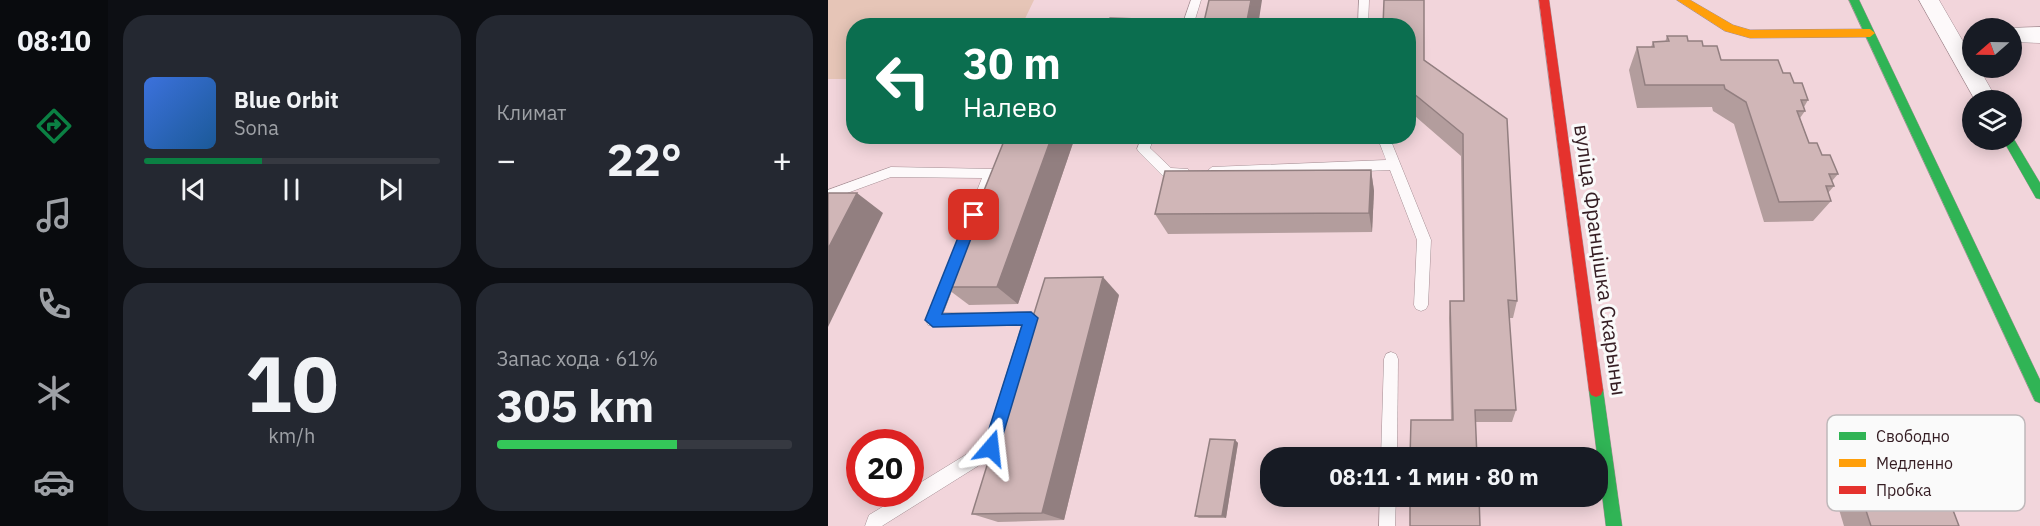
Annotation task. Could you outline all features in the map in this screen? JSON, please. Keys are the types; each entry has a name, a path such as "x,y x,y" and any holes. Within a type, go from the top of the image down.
{"street":[{"name":"вуліца Францішка Скарыны","path":"1544,0 1614,526"},
{"path":"1682,0 1729,28 1750,34 1870,33"},
{"path":"1854,0 2040,396"},
{"path":"1929,0 1980,90"},
{"path":"2022,36 2040,35"},
{"path":"1949,36 1962,36"},
{"path":"2015,150 2040,194"}],"lane":[{"path":"1190,18 1196,0"},
{"path":"1363,18 1364,0"},
{"path":"1145,144 1143,149 1168,173 1396,165"},
{"path":"1387,144 1424,240 1421,305"},
{"path":"828,195 891,172 990,173 933,320 1031,318 991,448 875,521 873,526"},
{"path":"1389,447 1391,359"},
{"path":"1388,507 1388,526"}],"shaded area":[{"path":"828,0 1034,0 1025,18 846,18 846,79 828,79"}],"building":[{"path":"1209,0 1251,0 1248,18 1205,18"},
{"path":"1384,0 1424,0 1424,60 1507,119 1517,301 1508,300 1516,410 1475,410 1477,447 1410,447 1411,420 1453,420 1450,301 1464,301 1463,134 1416,96 1416,18 1383,18"},
{"path":"1667,36 1687,36 1688,41 1702,41 1703,46 1717,46 1721,60 1778,60 1783,73 1790,73 1794,83 1802,83 1808,100 1801,100 1805,111 1797,111 1809,143 1817,143 1822,155 1830,155 1838,174 1829,174 1834,186 1826,186 1831,201 1779,202 1746,102 1725,89 1724,85 1645,85 1637,47 1654,47 1653,42 1669,41"},
{"path":"1003,144 1049,144 997,287 945,287"},
{"path":"1371,170 1369,213 1155,214 1165,171"},
{"path":"828,193 857,193 828,249"},
{"path":"1103,277 1042,513 972,514 1045,278"},
{"path":"1210,439 1235,440 1222,516 1195,516"},
{"path":"1410,507 1479,507 1480,526 1410,526"},
{"path":"1866,511 1953,511 1959,526 1871,526"}],"traffic: fast":[{"path":"1854,0 2040,396"},
{"path":"2015,150 2040,194"},
{"path":"1596,390 1614,526"}],"traffic: slow":[{"path":"1682,0 1729,28 1750,34 1870,33"}],"traffic: jam":[{"path":"1544,0 1596,390"}],"route":[{"path":"974,215 933,320 1031,318 991,448"}]}
